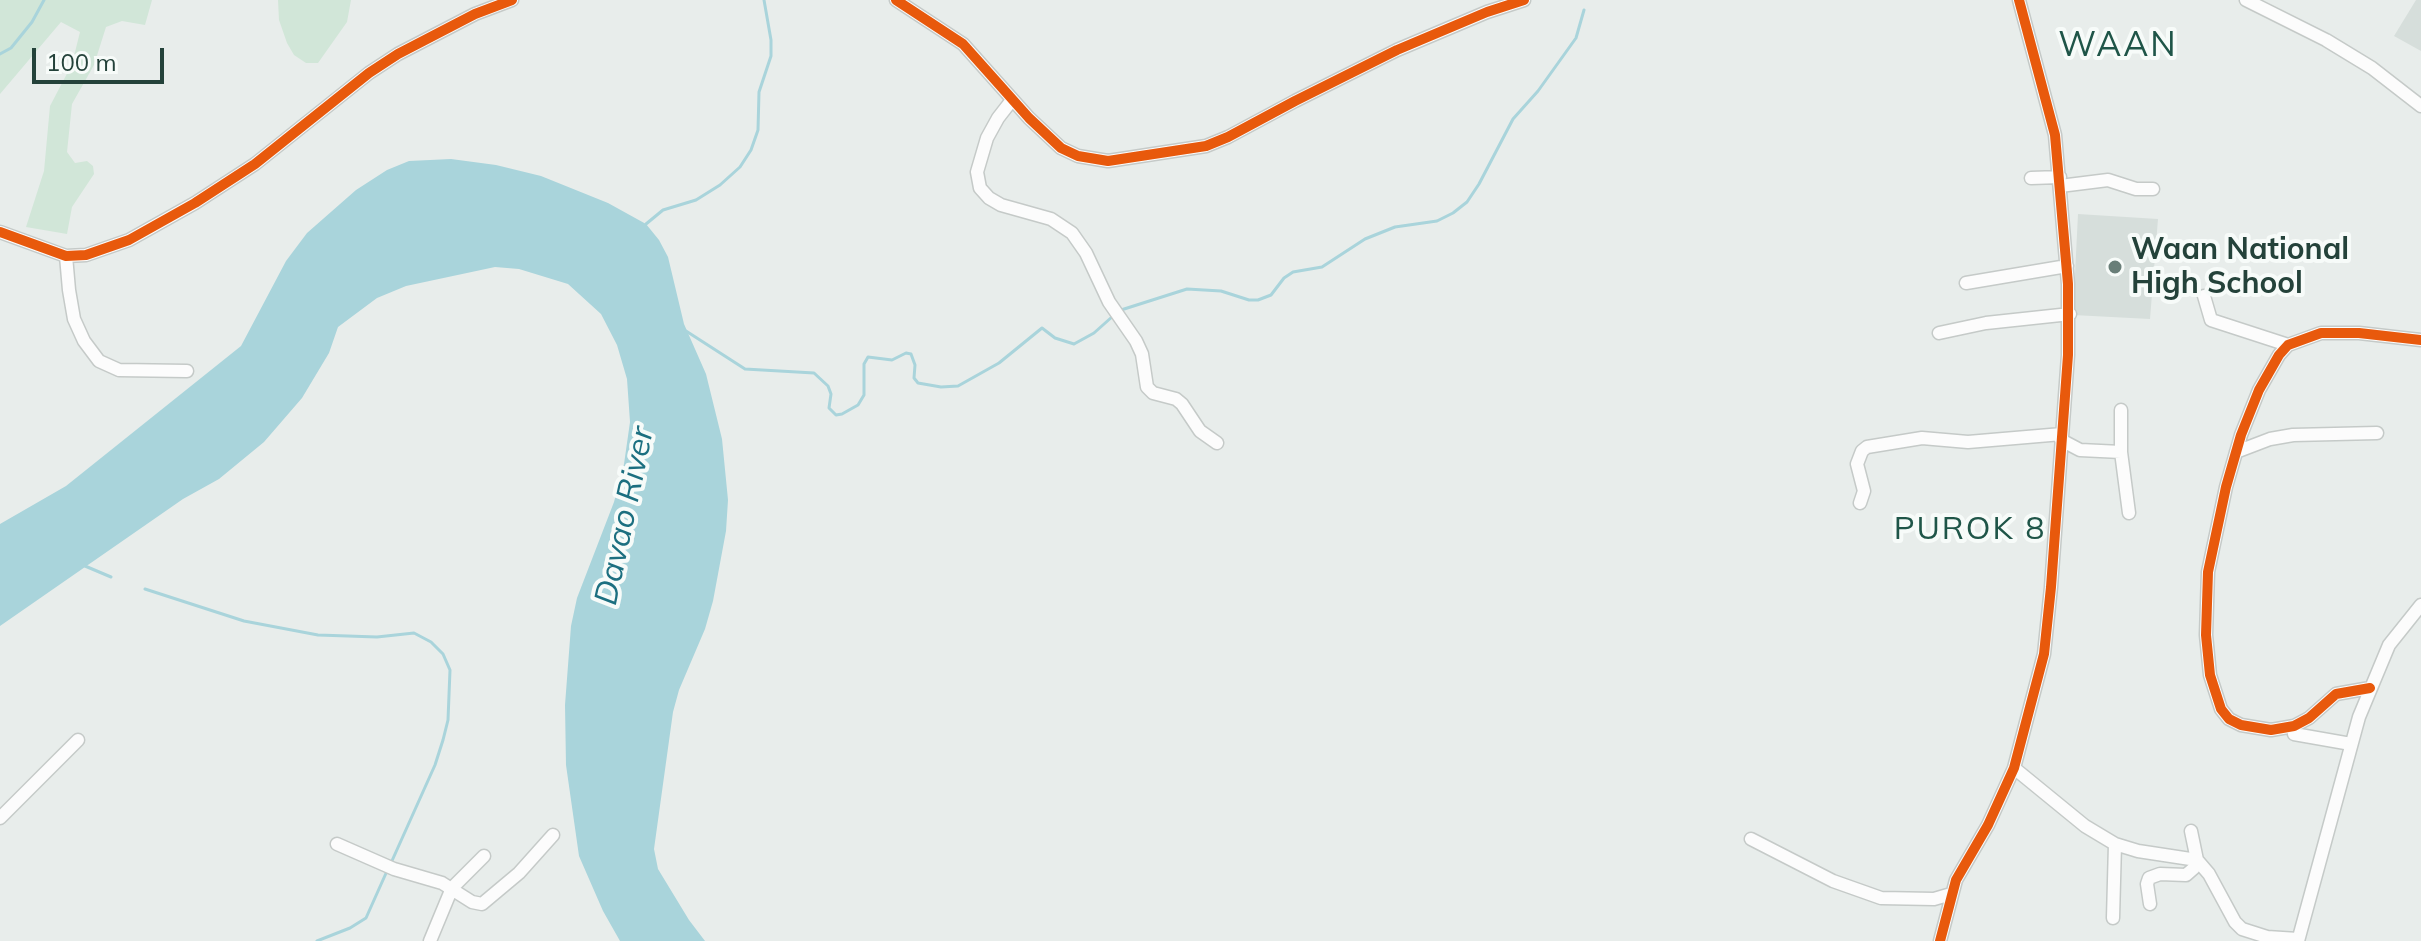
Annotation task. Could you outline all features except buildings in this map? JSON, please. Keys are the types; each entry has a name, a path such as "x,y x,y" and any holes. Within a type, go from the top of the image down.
{"street":[{"path":"0,232 66,256 109,249 171,217 255,164 369,73 398,54 475,14 512,0"},
{"path":"896,0 963,44 1012,100 1061,148 1078,156 1108,161 1186,151 1228,137 1397,50 1524,0"},
{"path":"1940,941 1951,894 2014,768 2044,654 2070,314 2055,135 2019,0"},
{"path":"2246,0 2326,40 2372,68 2421,106"},
{"path":"1012,100 987,138 977,172 980,188 1001,205 1051,219 1072,233 1086,253 1109,302 1136,341 1142,354 1147,387 1153,393 1176,399 1200,431 1217,443"},
{"path":"2031,178 2108,180 2136,189 2153,189"},
{"path":"66,256 74,319 84,341 103,364 138,372 187,371"},
{"path":"1966,283 2067,266"},
{"path":"2204,296 2211,320 2288,345"},
{"path":"1939,333 1986,323 2070,314"},
{"path":"2370,688 2336,694 2309,718 2294,726 2271,730 2241,725 2229,719 2221,709 2210,675 2205,605 2217,526 2236,452 2267,374 2288,345 2321,333 2339,332 2421,340"},
{"path":"2121,410 2121,452 2129,513"},
{"path":"2236,452 2270,439 2293,435 2377,433"},
{"path":"1860,503 1864,491 1857,464 1867,447 1922,438 1968,442 2062,437 2080,450 2121,452"},
{"path":"2191,831 2197,860 2209,874 2235,922 2242,929 2267,937 2298,940 2351,744 2370,688 2389,645 2421,605"},
{"path":"2294,734 2351,744"},
{"path":"0,818 78,740"},
{"path":"2014,768 2085,826 2115,844 2138,851 2197,860"},
{"path":"337,844 394,869 452,888 472,902 482,904 519,873 553,835"},
{"path":"1751,839 1807,869 1881,898 1934,899 1951,894"},
{"path":"2113,918 2115,844"},
{"path":"430,941 452,888 484,856"},
{"path":"2150,904 2149,878 2160,874 2186,875 2197,860"}],"shaded area":[{"path":"2416,0 2421,0 2421,51 2394,36"},
{"name":"Waan National High School","path":"2078,214 2158,219 2150,319 2073,315"}],"green space":[{"path":"0,0 152,0 145,25 122,21 106,27 94,65 72,104 67,152 75,163 87,161 93,166 94,174 72,207 67,234 26,227 44,171 50,106 72,64 80,32 61,22 0,94"},
{"path":"278,0 351,0 347,22 318,63 306,63 294,55 279,20"}],"water":[{"name":"Davao River","path":"451,159 496,165 541,176 608,203 646,224 668,257 684,324 706,374 722,439 728,500 726,531 713,601 673,712 654,849 658,869 705,941 620,941 579,856 566,765 565,705 571,626 577,598 614,502 630,422 627,379 617,345 601,314 568,284 519,269 495,267 406,286 377,298 338,327 329,353 302,398 264,442 219,479 183,499 0,626 0,524 66,486 241,346 286,261 307,233 356,190 387,170 409,161"}],"waterway":[{"path":"0,54 11,48 32,22 44,0"},
{"path":"646,224 663,210 696,200 720,185 740,167 751,150 758,130 759,92 771,56 764,0"},
{"path":"1121,310 1187,289 1221,291 1258,300 1271,295 1293,272 1322,267 1365,239 1395,227 1437,221 1453,213 1467,202 1513,119 1538,91 1576,38 1584,10"},
{"path":"686,331 745,369 814,373 828,386 831,394 829,408 836,415 858,405 864,395 864,364 868,357 892,360 906,353 911,354 915,365 914,378 918,383 958,386 999,363 1042,328 1055,338 1074,344 1094,333 1113,316"},
{"path":"85,566 111,577"},
{"path":"145,589 244,621 318,635 377,637 414,633 431,642 443,654 450,670 448,720 435,765 391,863"},
{"path":"317,941 366,918 387,871"}],"cycle path":[{"path":"0,232 66,256 86,255 129,240 195,203 255,164 369,73 398,54 475,14 512,0"},
{"path":"896,0 963,44 1029,118 1061,148 1078,156 1108,161 1206,146 1397,50 1524,0"},
{"path":"1940,941 1956,880 1988,825 2014,768 2044,654 2051,587 2068,355 2068,284 2055,135 2019,0"},
{"path":"2370,688 2336,694 2309,718 2294,726 2271,730 2241,725 2229,719 2221,709 2210,675 2206,635 2208,572 2226,487 2241,435 2259,390 2288,345 2321,333 2359,333 2421,340"}],"place":[{"name":"Waan National High School","path":"2115,267"}],"district":[{"name":"WAAN","path":"2118,46"},
{"name":"PUROK 8","path":"1970,529"}]}
